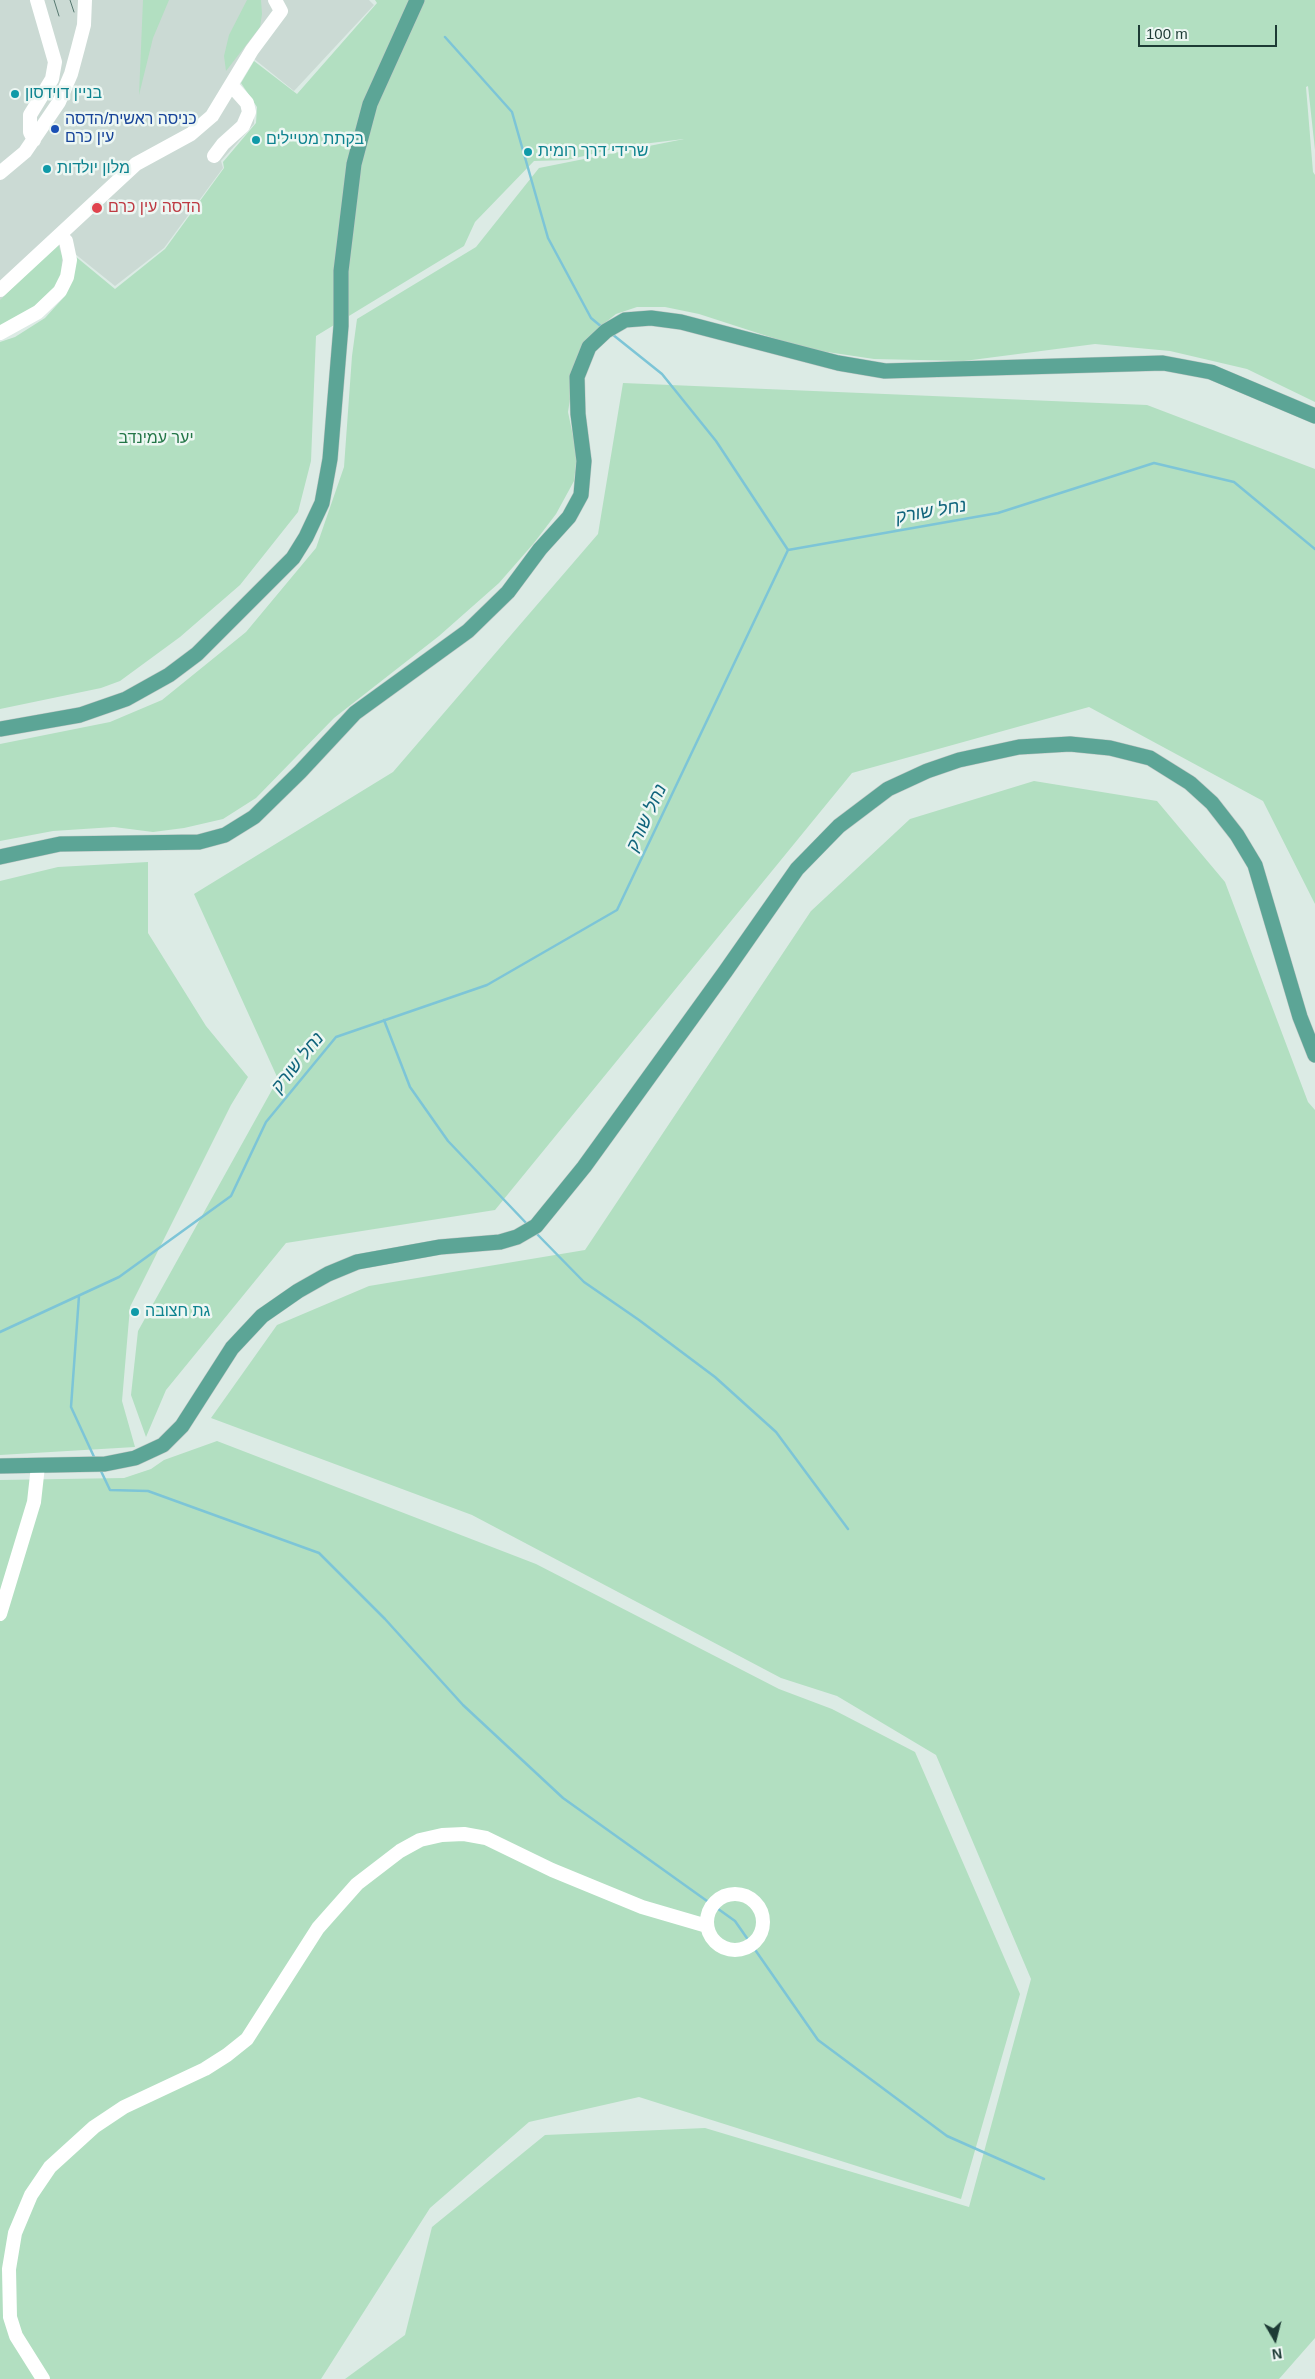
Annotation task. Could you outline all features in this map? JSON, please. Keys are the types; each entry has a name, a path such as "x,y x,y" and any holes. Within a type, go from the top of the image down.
{"main road":[{"path":"0,729 80,715 126,699 169,675 197,654 293,558 306,537 322,503 330,459 340,326 342,271 354,164 370,104 417,0"},
{"path":"0,857 60,844 199,842 225,835 254,817 300,772 355,713 468,631 508,592 540,549 569,517 581,495 584,461 578,414 577,377 589,347 606,331 626,320 650,318 682,322 838,363 885,371 1163,363 1211,372 1315,416"},
{"path":"0,1466 105,1464 135,1458 163,1445 182,1426 232,1348 262,1316 328,1274 357,1262 389,1255 440,1247 500,1242 517,1237 536,1226 584,1167 797,869 839,826 888,789 927,771 959,760 1019,747 1080,745 1110,748 1150,758 1168,767 1190,783 1212,803 1237,836 1254,865 1300,1017 1315,1055"}],"street":[{"path":"34,140 30,129 31,111 52,78 55,62 37,0"},
{"path":"0,173 25,152 59,102 71,74 84,25 85,0"},
{"path":"0,290 136,164 202,126 212,116 252,50 281,12 275,0"},
{"path":"214,156 223,144 243,126 249,112 248,103 231,85"},
{"path":"0,333 38,312 60,291 67,277 70,260 66,241 60,235"},
{"path":"0,1614 34,1502 38,1466"},
{"path":"43,2379 16,2336 10,2317 9,2269 15,2233 31,2195 50,2167 94,2127 124,2107 206,2069 227,2056 247,2038 318,1928 358,1884 400,1851 420,1840 442,1836 464,1834 486,1838 552,1870 642,1907 707,1926 715,1942 732,1950 751,1945 762,1930 763,1921 756,1904 749,1897 731,1894 715,1901 707,1917 707,1926"}],"shaded area":[{"name":"הדסה עין כרם","path":"0,0 369,0 374,5 294,91 253,58 237,82 254,109 254,124 221,161 223,168 164,248 115,286 74,253 30,321 12,334 0,338"}],"green space":[{"path":"143,0 169,0 153,38 139,95"},
{"path":"247,0 261,0 262,14 260,27 226,71 224,56 229,35"},
{"name":"יער עמינדב","path":"375,0 1315,0 1315,150 1308,86 1306,87 1313,172 1315,175 1315,402 1247,369 1170,351 1095,344 964,361 874,359 807,349 699,314 665,307 637,307 616,314 595,331 574,374 568,412 577,455 574,481 556,514 534,543 499,583 439,636 334,718 256,798 223,819 184,828 153,832 114,827 53,831 0,841 0,744 110,722 162,700 246,632 316,548 344,467 352,356 357,319 476,247 539,168 684,139 626,146 567,160 534,161 475,222 464,246 316,336 311,461 298,512 240,585 180,637 120,681 101,688 0,709 0,342 15,337 45,318 65,296 75,256 115,289 165,249 224,168 223,162 256,123 257,107 241,83 254,61 297,94 377,3"},
{"path":"58,244 62,256 61,276 50,297 0,331 0,300"},
{"path":"623,383 1147,405 1315,469 1315,904 1263,801 1089,707 852,773 495,1210 286,1243 166,1390 146,1437 131,1395 138,1331 278,1079 194,894 393,772 598,534"},
{"path":"1034,781 1157,801 1225,882 1308,1102 1315,1110 1315,2338 1279,2379 345,2379 405,2335 432,2227 545,2135 705,2128 969,2207 1031,1979 936,1755 837,1696 781,1678 472,1515 211,1418 277,1325 369,1286 585,1250 811,911 910,819"},
{"path":"148,862 148,933 206,1026 248,1077 231,1105 130,1307 122,1401 135,1447 0,1455 0,881 58,867"},
{"path":"217,1441 536,1564 779,1689 832,1709 915,1752 1020,1994 961,2199 639,2097 529,2122 430,2208 321,2379 0,2379 0,1480 124,1478 151,1469 164,1460"}],"waterway":[{"path":"445,37 512,112 548,238 591,318 603,328"},
{"path":"612,334 662,374 716,441 788,550"},
{"name":"נחל שורק","path":"0,1332 119,1277 231,1196 266,1122 336,1037 487,985 617,910 788,550 998,513 1154,463 1234,482 1315,549"},
{"path":"384,1020 410,1087 448,1141 528,1225"},
{"path":"536,1233 584,1282 639,1320 715,1377 776,1432 848,1529"},
{"path":"79,1296 71,1407 95,1459"},
{"path":"100,1469 110,1490 148,1491 319,1553 385,1619 463,1705 563,1798 735,1921 818,2040 947,2136 1044,2179"}],"tram line":[{"path":"54,0 59,16"},
{"path":"70,0 74,12"}],"place":[{"name":"בניין דוידסון","path":"15,94"},
{"name":"כניסה ראשית/הדסה עין כרם","path":"55,129"},
{"name":"בקתת מטיילים","path":"256,140"},
{"name":"שרידי דרך רומית","path":"528,152"},
{"name":"מלון יולדות","path":"47,169"},
{"name":"הדסה עין כרם","path":"97,208"},
{"name":"גת חצובה","path":"135,1312"}]}
